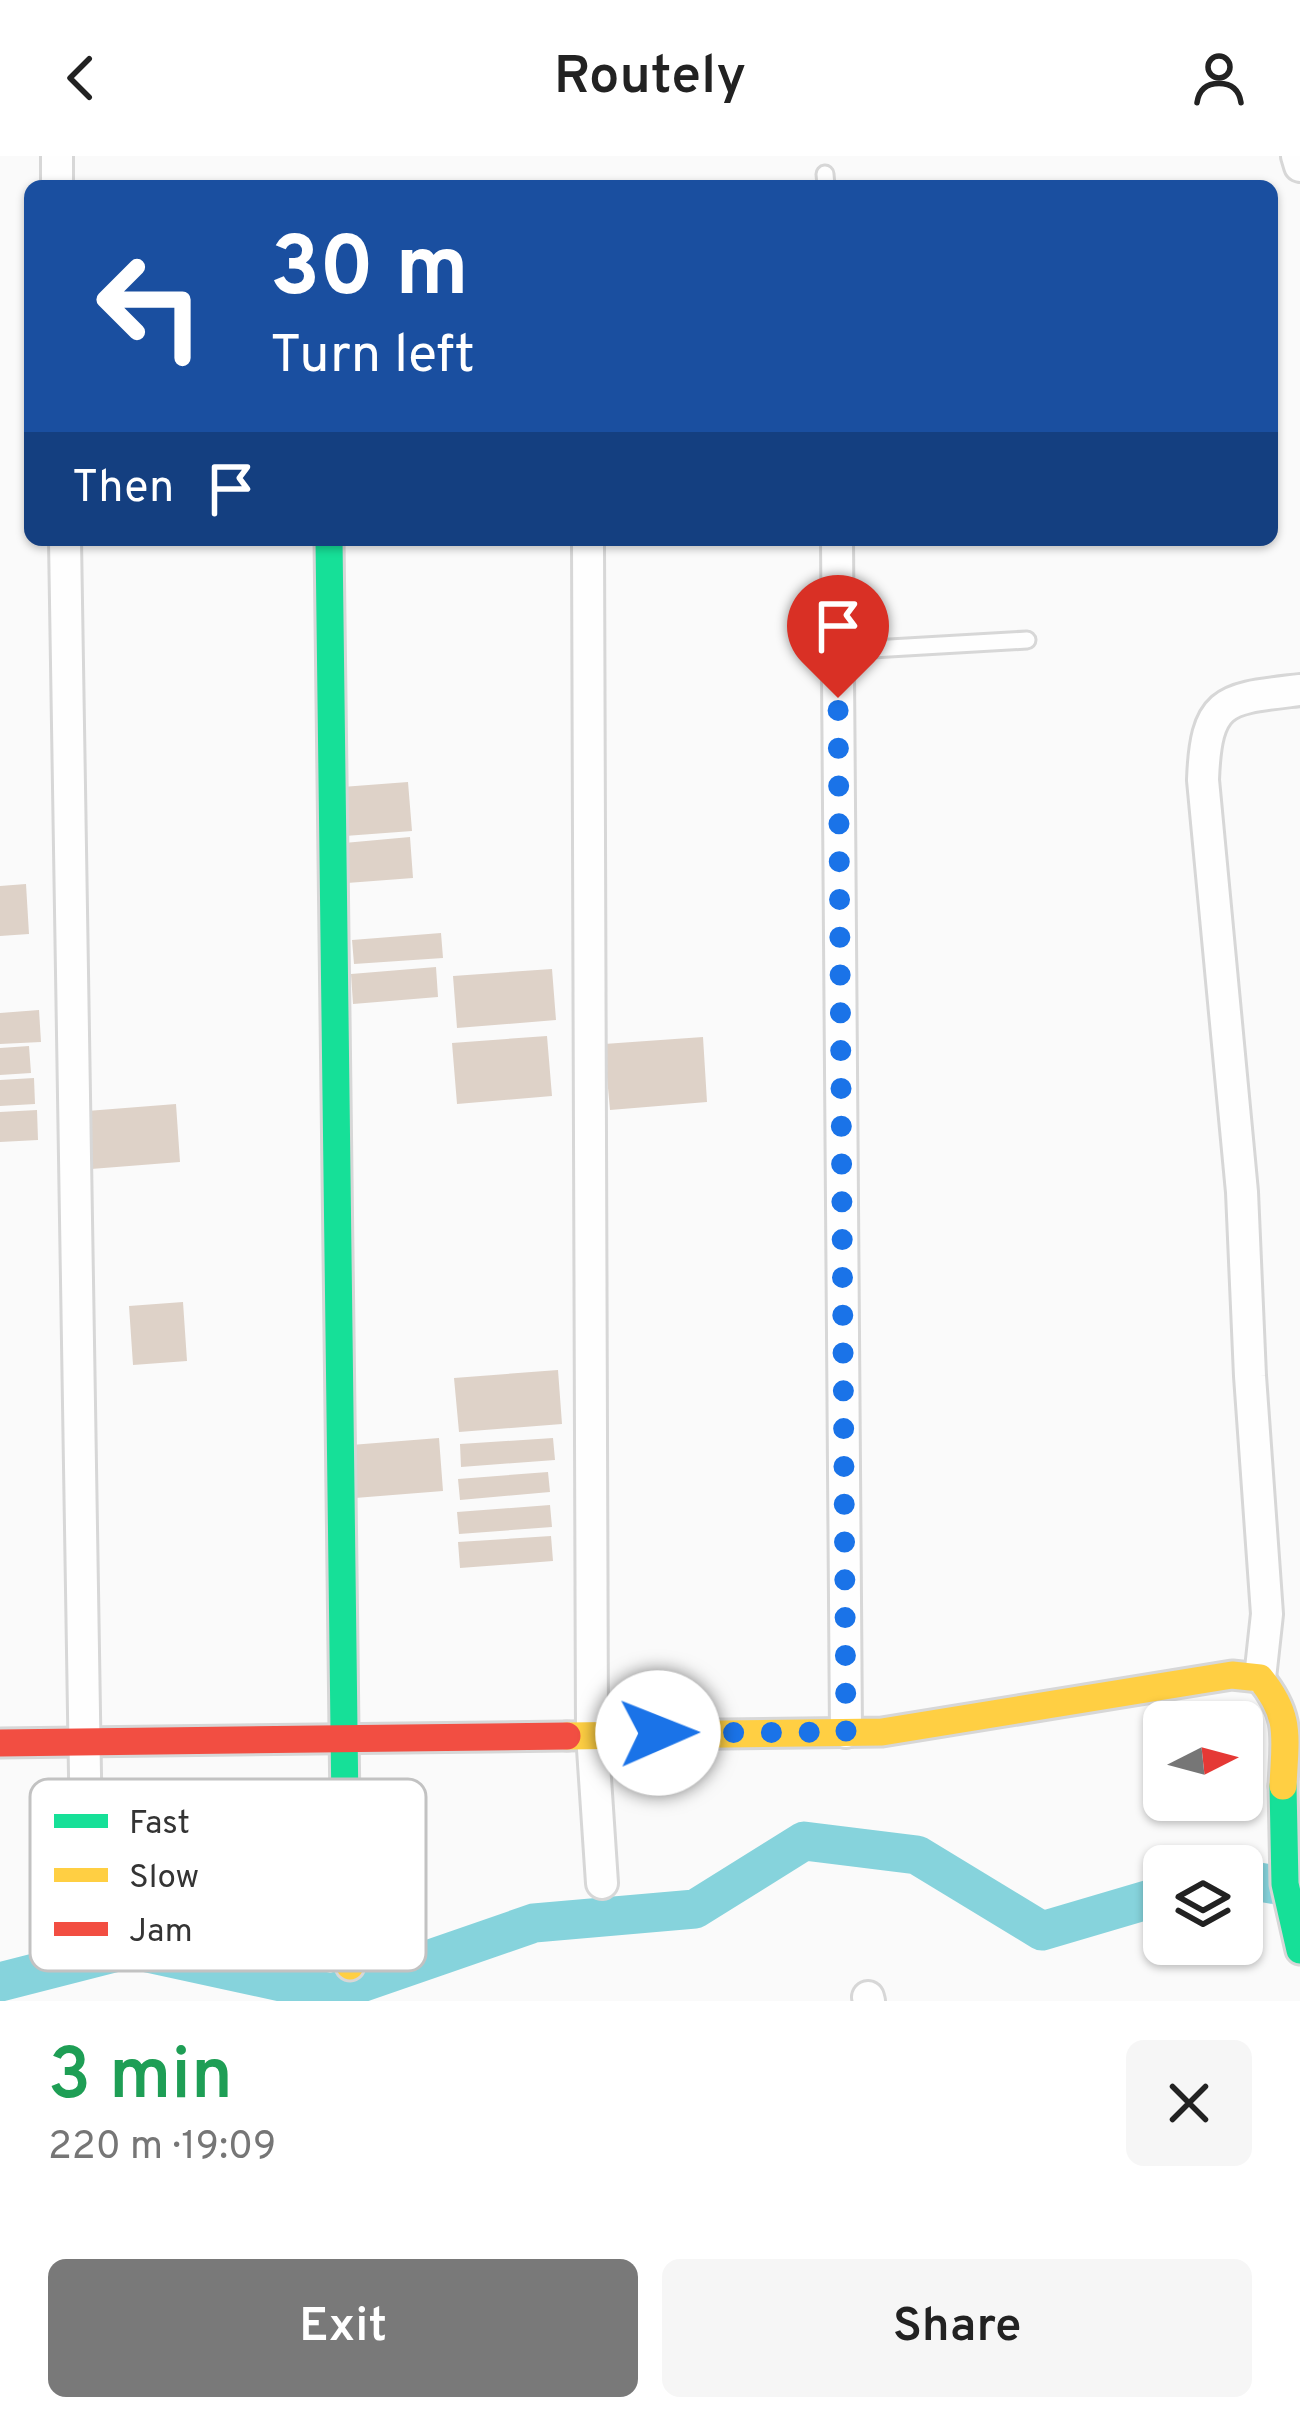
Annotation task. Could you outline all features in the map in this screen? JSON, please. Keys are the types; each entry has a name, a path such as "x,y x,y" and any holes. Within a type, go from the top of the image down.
{"street":[{"path":"1297,156 1300,166"},
{"path":"65,546 86,1779"},
{"path":"328,546 344,1779"},
{"path":"588,546 592,1734 602,1883"},
{"path":"837,546 846,1732"},
{"path":"1297,1941 1281,1832 1285,1726 1279,1701 1260,1678 1267,1614 1242,1192 1203,779 1204,734 1218,710 1241,697 1300,690"},
{"path":"0,1743 882,1732 1232,1676 1260,1678"}],"lane":[{"path":"838,652 1028,640"}],"building":[{"path":"408,782 412,831 345,836 342,787"},
{"path":"410,837 413,878 347,883 344,843"},
{"path":"26,884 29,934 0,936 0,886"},
{"path":"441,933 443,958 354,964 352,940"},
{"path":"436,967 438,997 353,1004 351,974"},
{"path":"552,969 556,1020 457,1028 453,976"},
{"path":"39,1010 41,1042 0,1044 0,1013"},
{"path":"547,1036 552,1096 457,1104 452,1043"},
{"path":"703,1037 707,1102 610,1110 604,1044"},
{"path":"29,1046 31,1073 0,1075 0,1048"},
{"path":"34,1078 35,1104 0,1106 0,1080"},
{"path":"176,1104 180,1162 91,1169 87,1111"},
{"path":"37,1110 38,1140 0,1142 0,1112"},
{"path":"183,1302 187,1361 133,1365 129,1306"},
{"path":"558,1370 562,1424 459,1432 454,1378"},
{"path":"439,1438 443,1491 355,1498 351,1445"},
{"path":"553,1438 555,1460 461,1467 460,1444"},
{"path":"548,1472 550,1492 460,1500 458,1479"},
{"path":"550,1505 552,1527 459,1534 457,1512"},
{"path":"551,1536 553,1561 460,1568 458,1542"}],"waterway":[{"path":"426,1960 534,1923 695,1909 804,1841 917,1855 1042,1931 1143,1901"},
{"path":"1263,1883 1300,1889"},
{"path":"0,1982 43,1971"},
{"path":"230,1971 332,1993 395,1971"}],"traffic: fast":[{"path":"329,546 345,1779"},
{"path":"1283,1786 1285,1884 1300,1950"}],"traffic: slow":[{"path":"567,1736 882,1732 1232,1675 1260,1678 1277,1705 1284,1729 1283,1786"}],"traffic: jam":[{"path":"0,1743 567,1736"}],"route":[{"path":"658,1733 846,1732 838,698"}]}
